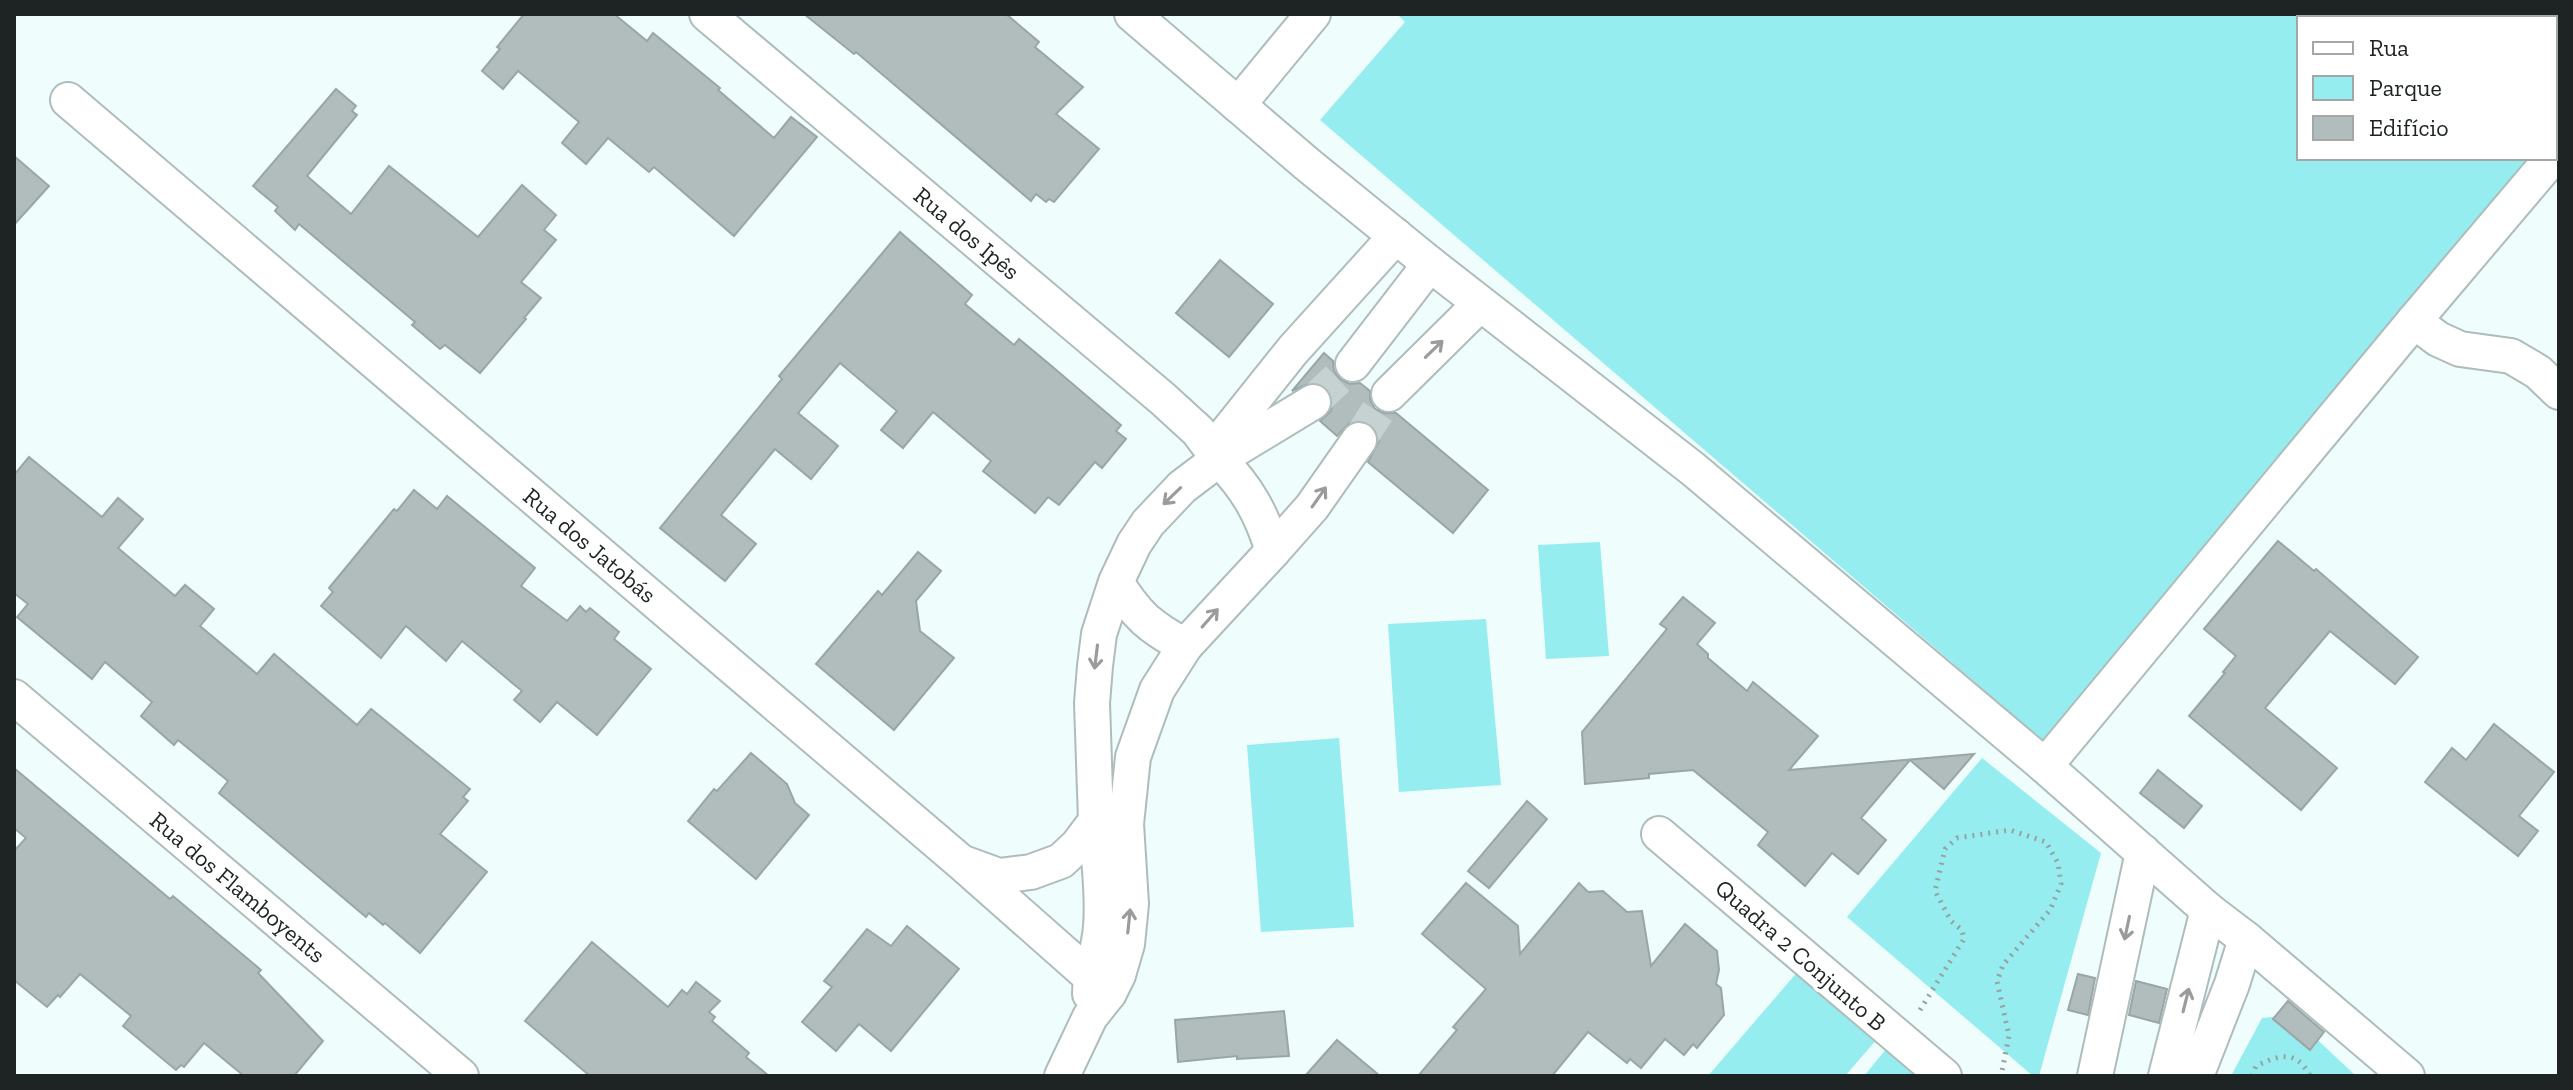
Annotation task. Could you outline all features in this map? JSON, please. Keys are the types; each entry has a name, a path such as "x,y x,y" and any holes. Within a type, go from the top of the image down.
{"street":[{"name":"Rua dos Ipês","path":"707,14 1151,388 1210,447 1250,494 1273,551"},
{"path":"1132,14 1430,264 1693,469 2045,766 2208,910 2407,1076"},
{"path":"1238,105 1313,14"},
{"name":"Rua dos Jatobás","path":"68,100 1101,983"},
{"path":"2045,766 2551,160"},
{"path":"1101,983 1102,922 1092,703 1099,634 1116,582 1134,544 1164,504 1182,487 1210,447 1387,229"},
{"path":"1430,264 1358,359 1394,389 1480,304"},
{"path":"2414,321 2438,339 2460,349 2511,356 2538,372 2559,392"},
{"path":"1210,447 1313,402"},
{"path":"1062,1076 1101,983 1127,944 1131,904 1126,824 1133,757 1157,690 1185,646 1312,507 1359,440"},
{"path":"1116,582 1133,609 1157,631 1185,646"},
{"name":"Rua dos Flamboyents","path":"14,697 461,1076"},
{"path":"962,863 999,876 1031,872 1061,861 1096,821"},
{"name":"Quadra 2 Conjunto B","path":"1659,834 1944,1076"},
{"path":"2095,1076 2143,852"},
{"path":"999,876 1101,983"},
{"path":"2166,1076 2208,910"},
{"path":"2196,1076 2246,939"}],"path":[{"path":"1901,1041 1964,939 1962,930 1951,921 1935,891 1945,849 1957,838 2010,830 2046,842 2058,863 2061,884 2050,910 2003,965 1997,981 2009,1036 2001,1076"},
{"path":"2252,1076 2256,1066 2275,1057 2294,1058 2302,1062 2310,1076"}],"green space":[{"path":"1397,14 2559,14 2559,136 2557,138 2557,16 2297,16 2297,160 2539,160 2054,750 1320,120 1405,22"},
{"path":"1600,542 1609,656 1546,659 1538,545"},
{"path":"1486,619 1501,785 1399,792 1388,624"},
{"path":"1339,738 1354,927 1261,932 1247,745"},
{"path":"1982,758 2101,853 2039,1076 2033,1076 1847,917"},
{"path":"1799,970 1878,1038 1845,1076 1708,1076"},
{"path":"2291,1015 2356,1076 2231,1076 2262,1018"},
{"path":"1892,1042 1928,1076 1864,1076"}],"building":[{"path":"524,14 614,14 647,41 653,33 774,138 791,117 817,137 734,236 654,167 649,172 608,138 586,164 562,143 579,122 518,71 503,89 482,71"},
{"path":"804,14 1006,14 1039,42 1035,47 1083,87 1056,114 1099,149 1054,202 1049,199 1046,202 1036,194 1031,201 856,52 854,54"},
{"path":"336,89 356,106 352,111 357,115 307,176 351,214 389,166 478,237 522,185 556,215 544,230 556,240 521,282 541,298 480,373 445,345 440,349 412,325 415,322 299,224 295,230 275,211 278,207 253,186"},
{"path":"14,156 49,186 14,225"},
{"path":"900,232 972,295 965,304 1014,345 1019,339 1048,363 1121,425 1116,431 1126,439 1102,468 1095,462 1059,505 1048,497 1035,513 983,471 991,461 933,412 903,448 881,430 897,411 840,363 798,413 838,446 811,479 775,449 721,515 756,544 725,581 660,528 782,379 779,376"},
{"path":"1220,260 1273,304 1229,357 1176,313"},
{"path":"1324,353 1333,361 1334,371 1340,379 1350,384 1360,383 1370,391 1370,400 1375,409 1396,413 1488,490 1453,533 1368,462 1379,441 1377,431 1371,424 1362,420 1351,422 1337,436 1320,421 1331,411 1333,401 1330,391 1322,384 1313,382 1292,391"},
{"path":"29,457 102,517 118,498 143,519 118,548 175,596 185,585 214,609 200,626 257,674 274,654 357,725 371,709 470,789 463,797 468,801 440,834 487,872 420,953 385,923 383,925 369,913 366,917 219,793 228,781 178,740 174,745 141,716 152,702 105,662 92,679 17,617 28,604 14,593 14,475"},
{"path":"414,490 437,509 447,496 535,568 521,586 567,621 580,606 586,612 590,608 619,632 614,639 651,669 597,735 557,702 540,722 514,700 522,691 462,641 446,661 406,626 381,658 321,606 333,592 329,588 394,509 397,511"},
{"path":"2278,541 2314,571 2316,569 2418,657 2395,684 2330,631 2265,708 2337,768 2301,810 2189,716 2236,656 2204,629"},
{"path":"918,552 941,571 916,601 920,631 954,658 894,730 816,664 878,591 882,595"},
{"path":"1683,597 1715,623 1697,644 1708,654 1708,658 1747,691 1753,682 1818,736 1789,770 1974,754 1944,789 1910,760 1861,818 1886,840 1858,874 1832,853 1805,886 1758,845 1768,832 1693,770 1585,784 1582,732 1667,629 1660,624"},
{"path":"2494,724 2554,772 2519,816 2538,831 2518,856 2425,782 2452,748 2466,760"},
{"path":"751,753 787,784 795,803 809,815 756,879 688,821 714,789 717,791"},
{"path":"14,768 170,899 173,896 261,970 258,973 323,1041 294,1076 244,1076 204,1043 184,1067 181,1065 176,1070 123,1026 131,1016 80,974 47,1007 14,980 14,851 26,838 14,828"},
{"path":"2158,770 2202,806 2184,828 2140,793"},
{"path":"1527,801 1547,819 1489,888 1468,871"},
{"path":"1466,883 1518,926 1520,954 1579,883 1588,892 1603,891 1627,912 1642,911 1651,966 1685,924 1717,951 1719,970 1716,984 1721,988 1724,1015 1697,1048 1693,1044 1684,1055 1665,1039 1641,1068 1630,1059 1627,1063 1588,1032 1552,1076 1418,1076 1457,1030 1453,1027 1486,989 1422,934"},
{"path":"907,926 959,969 891,1051 859,1024 836,1051 802,1022 832,987 824,981 867,929 891,946"},
{"path":"592,942 668,1007 682,990 687,994 696,982 720,1001 709,1012 715,1017 712,1021 749,1053 746,1057 769,1076 590,1076 525,1021"},
{"path":"2078,974 2095,978 2088,1015 2068,1010"},
{"path":"2136,981 2167,989 2159,1023 2129,1015"},
{"path":"2288,1001 2324,1032 2310,1050 2273,1019"},
{"path":"1284,1011 1289,1056 1237,1059 1237,1056 1178,1062 1175,1020"},
{"path":"1337,1040 1380,1076 1305,1076"}],"tunnel":[{"path":"1313,402 1353,364"},
{"path":"1359,440 1389,394"}]}
